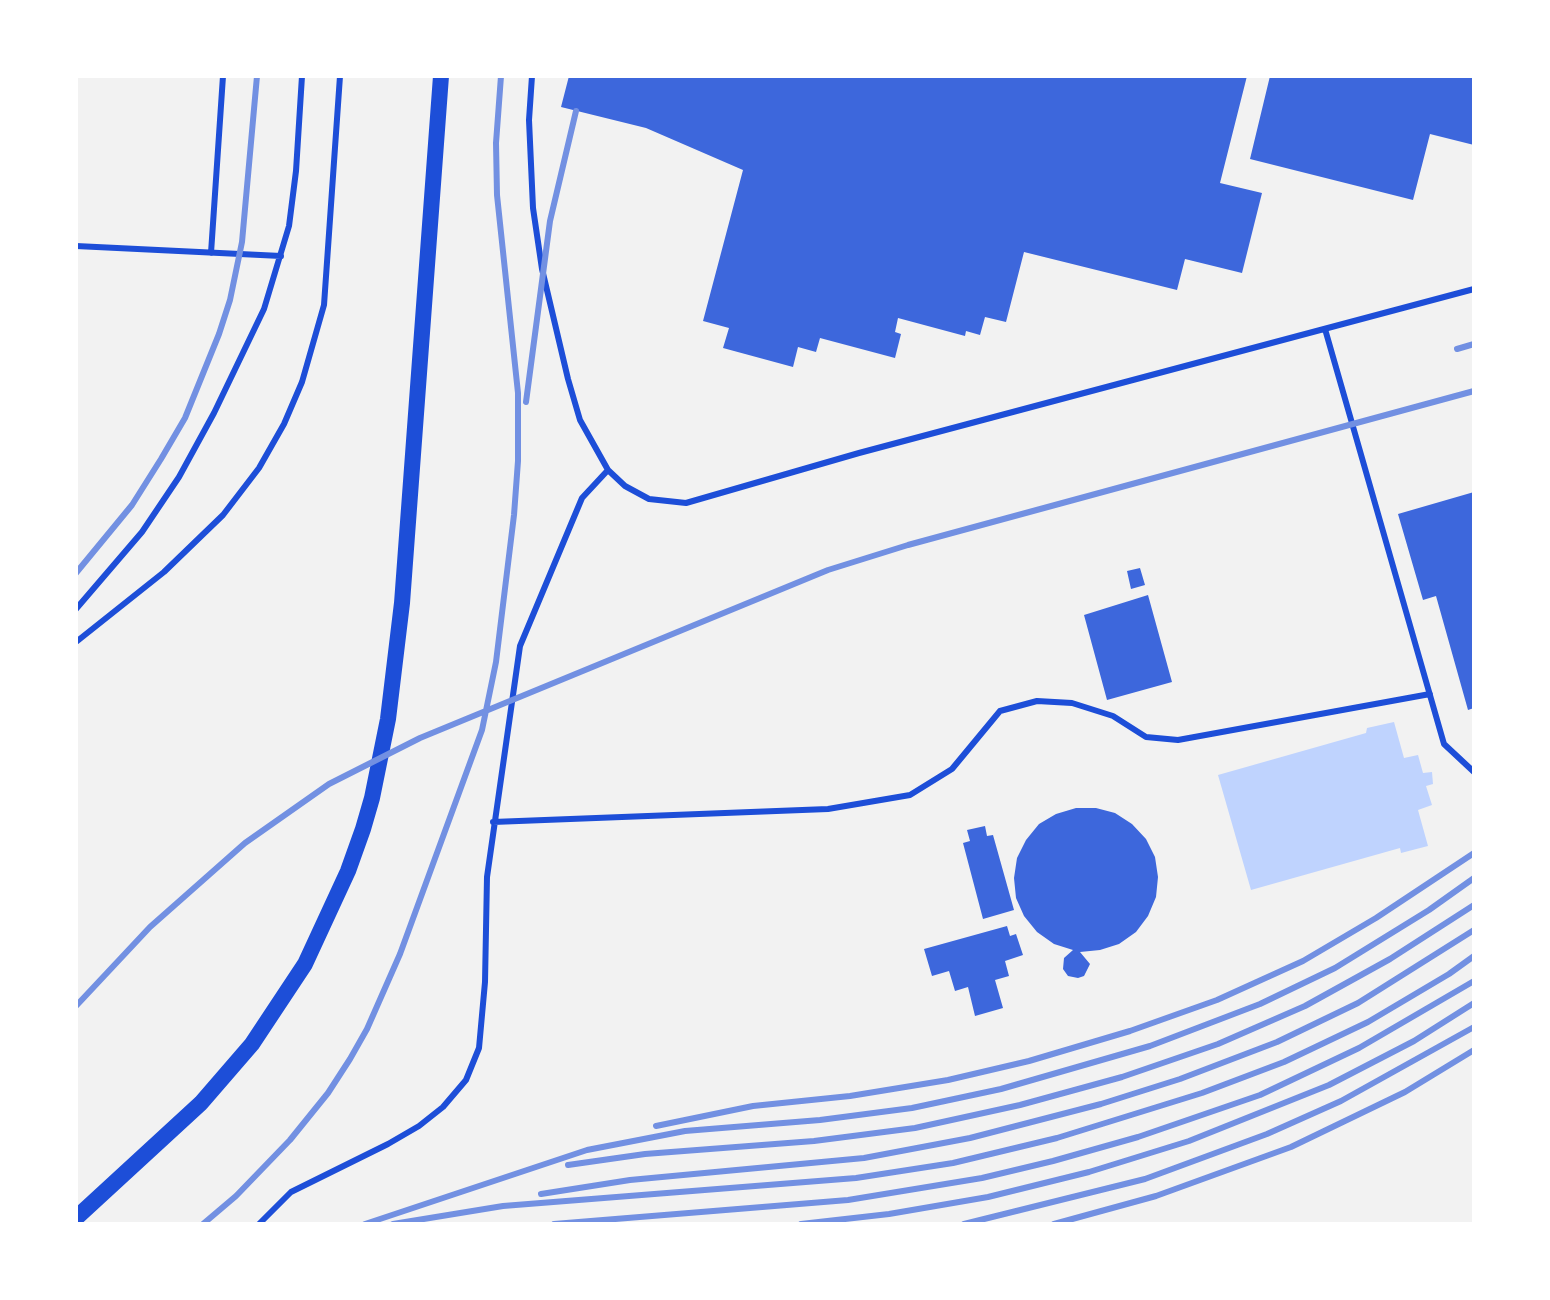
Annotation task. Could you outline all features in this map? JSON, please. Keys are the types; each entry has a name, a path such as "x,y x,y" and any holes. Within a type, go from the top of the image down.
{"main road":[{"path":"76,1218 201,1103 261,1031 305,964 348,871 363,829 388,719 402,603 441,76"}],"lane":[{"path":"211,253 223,76"},
{"path":"76,609 142,532 179,477 247,348 264,309 289,226 302,76"},
{"path":"76,642 164,572 223,515 259,468 284,424 302,382 324,305 340,76"},
{"path":"532,76 529,120 533,208 542,269 568,379 580,420 608,470 625,486 649,499 686,503 859,453 1474,289"},
{"path":"76,246 281,256"},
{"path":"1325,329 1444,744 1474,772"},
{"path":"259,1224 291,1192 419,1126 443,1107 466,1080 479,1048 483,1021 487,877 520,646 582,498 608,470"},
{"path":"493,822 828,809 910,795 952,769 1000,711 1037,701 1072,703 1113,716 1146,737 1178,740 1430,694"}],"water":[{"path":"1394,722 1404,758 1418,755 1423,773 1432,772 1433,784 1426,786 1432,805 1418,810 1428,846 1401,853 1400,848 1251,890 1218,775 1366,733 1367,728"}],"building":[{"path":"569,76 1247,76 1220,183 1262,193 1242,273 1185,259 1177,290 1024,252 1006,322 985,317 980,335 966,331 965,336 898,318 895,332 901,334 895,358 820,338 816,352 798,347 793,367 723,348 729,328 703,321 743,170 646,128 561,107"},
{"path":"1270,76 1474,76 1474,145 1430,134 1413,200 1250,159"},
{"path":"1474,492 1474,708 1468,710 1436,596 1423,600 1398,514"},
{"path":"1140,568 1145,585 1131,589 1127,571"},
{"path":"1148,595 1172,682 1107,700 1084,615"},
{"path":"1076,808 1096,808 1115,813 1132,824 1146,839 1155,857 1158,877 1156,897 1148,916 1136,932 1119,944 1080,952 1090,964 1084,976 1078,978 1068,976 1063,969 1064,958 1073,950 1054,944 1037,932 1024,916 1016,898 1014,878 1017,858 1039,824 1056,814"},
{"path":"985,826 987,836 993,835 1014,910 983,919 963,843 970,841 967,830"},
{"path":"1007,926 1010,936 1016,934 1023,955 1005,961 1009,976 995,980 1003,1008 975,1016 968,987 955,991 949,971 932,976 924,949"}],"railway":[{"path":"76,573 132,505 161,459 185,418 219,334 230,300 242,242 257,76"},
{"path":"203,1224 236,1196 290,1140 328,1093 367,1029 400,954 482,730 496,662 518,461 518,393 497,195 496,143 501,76"},
{"path":"526,402 550,221 576,111"},
{"path":"1457,349 1474,344"},
{"path":"76,1006 150,927 245,843 329,784 420,738 828,570 908,545 1474,391"},
{"path":"656,1126 753,1106 850,1096 948,1080 1029,1061 1130,1031 1217,1000 1303,961 1376,918 1474,853"},
{"path":"365,1224 587,1150 685,1131 820,1120 912,1108 1001,1089 1150,1046 1260,1004 1335,968 1429,910 1474,878"},
{"path":"568,1165 645,1154 814,1141 915,1128 1020,1105 1122,1077 1218,1044 1305,1006 1390,959 1474,905"},
{"path":"541,1194 630,1180 864,1158 970,1138 1101,1104 1180,1079 1277,1042 1358,1003 1474,930"},
{"path":"393,1224 503,1206 856,1178 953,1163 1057,1138 1202,1093 1284,1062 1368,1022 1474,956"},
{"path":"554,1224 848,1200 982,1178 1053,1161 1138,1137 1260,1095 1359,1048 1474,981"},
{"path":"801,1224 889,1214 988,1197 1089,1172 1189,1141 1329,1085 1414,1041 1474,1003"},
{"path":"964,1224 1145,1179 1267,1134 1341,1101 1474,1027"},
{"path":"1054,1224 1156,1196 1291,1147 1405,1092 1474,1050"}]}
